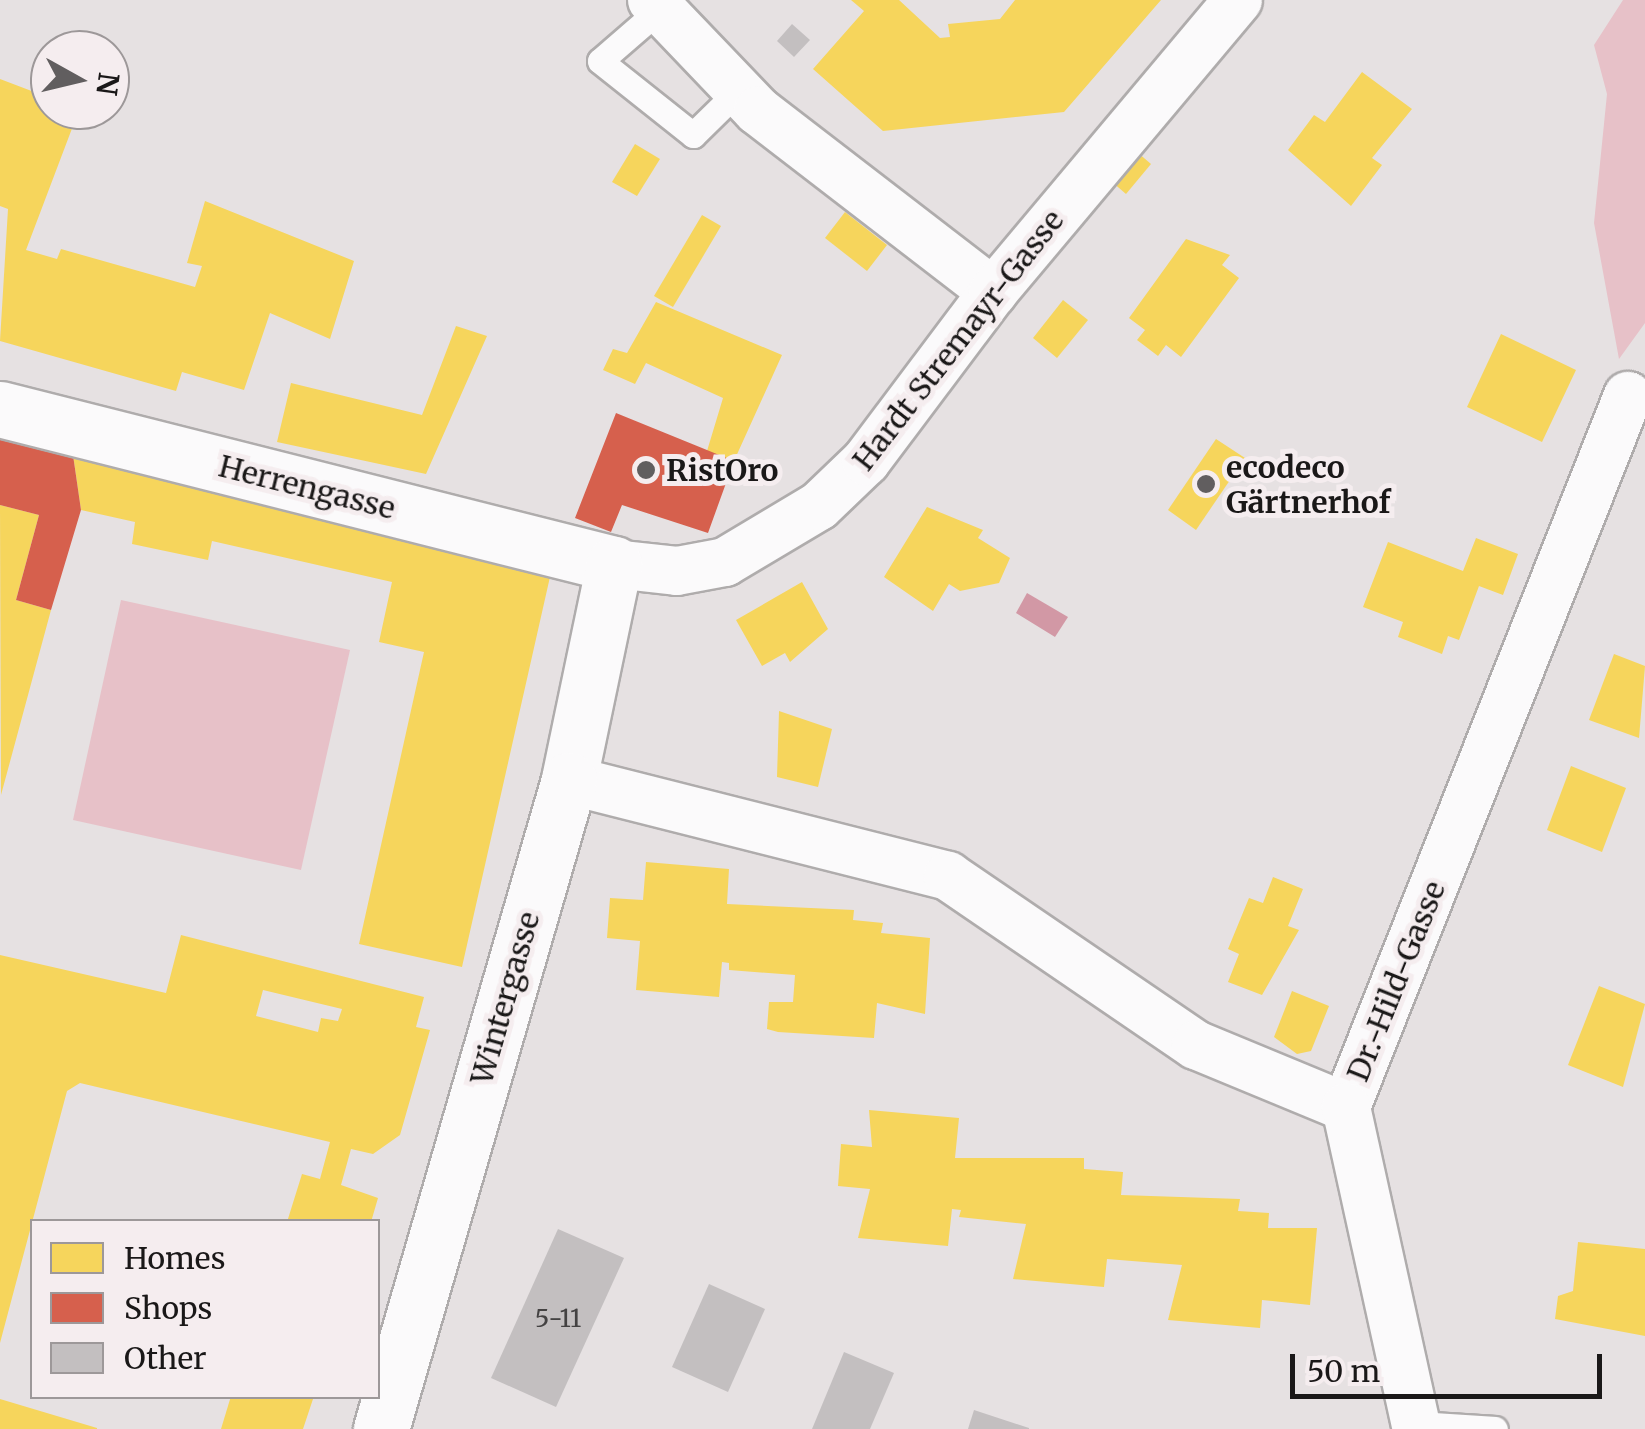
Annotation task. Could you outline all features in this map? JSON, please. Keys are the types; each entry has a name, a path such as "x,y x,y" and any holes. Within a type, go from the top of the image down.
{"street":[{"name":"Hardt Stremayr-Gasse","path":"614,564 702,568 776,538 866,460 993,292 1238,0"},
{"path":"656,5 738,90 993,292"},
{"name":"Dr.-Hild-Gasse","path":"569,780 948,876 1196,1045 1346,1108 1628,396"},
{"name":"Herrengasse","path":"0,409 614,564"},
{"name":"Wintergasse","path":"380,1429 569,780 614,564"},
{"path":"1346,1108 1418,1426"}],"lane":[{"path":"656,5 600,61 692,135 738,90"},
{"path":"1418,1426 1496,1429"}],"shaded area":[{"path":"1623,0 1645,0 1645,323 1619,359 1594,223 1607,94 1594,45"},
{"path":"1027,593 1068,617 1055,637 1016,613"},
{"path":"121,600 350,650 301,870 73,820"}],"building: Homes":[{"path":"851,0 899,0 940,38 950,37 948,24 1000,19 1015,0 1161,0 1064,112 883,131 813,69 864,11"},
{"path":"1362,72 1412,109 1372,158 1382,165 1351,206 1288,150 1314,115 1325,122"},
{"path":"0,79 30,90 30,130 71,130 26,250 57,259 61,249 195,287 202,266 187,263 205,201 354,261 330,339 270,313 244,390 182,372 176,391 0,341 8,209 0,206"},
{"path":"635,144 660,159 637,196 612,182"},
{"path":"1130,146 1151,164 1126,194 1104,175"},
{"path":"845,212 887,245 867,271 825,238"},
{"path":"702,215 721,226 673,307 654,296"},
{"path":"1186,239 1230,255 1222,265 1239,278 1181,357 1166,345 1158,356 1137,340 1145,330 1129,318"},
{"path":"1063,300 1088,320 1057,358 1033,338"},
{"path":"656,302 782,355 734,461 707,451 723,398 646,363 635,384 603,370 613,349 627,353"},
{"path":"456,326 487,336 426,474 277,442 291,383 422,415"},
{"path":"1501,334 1576,370 1542,442 1467,407"},
{"name":"ecodeco Gärtnerhof","path":"1216,439 1245,458 1196,530 1168,510"},
{"path":"73,455 552,568 462,967 359,944 424,652 379,642 392,582 212,541 208,560 132,544 135,522 81,510"},
{"path":"0,505 39,515 16,600 51,610 1,795"},
{"path":"927,507 983,530 978,538 1010,558 999,583 960,591 949,584 933,611 884,577"},
{"path":"1476,538 1518,554 1503,595 1479,586 1459,640 1448,636 1442,654 1398,637 1403,622 1363,607 1388,542 1463,571"},
{"path":"802,582 828,629 790,662 785,653 762,666 736,620"},
{"path":"1614,654 1645,666 1639,738 1589,720"},
{"path":"779,711 832,729 818,787 777,777"},
{"path":"1571,766 1626,788 1602,852 1547,830"},
{"path":"646,862 729,869 727,904 854,910 853,920 883,923 881,933 930,938 925,1014 877,1003 874,1038 778,1032 767,1029 769,1002 793,1002 795,975 729,970 729,963 722,962 719,997 636,990 640,941 607,938 610,898 643,900"},
{"path":"1273,877 1303,889 1288,926 1299,930 1262,995 1228,982 1239,954 1228,949 1249,898 1263,903"},
{"path":"181,935 424,997 416,1027 430,1030 400,1135 373,1154 351,1149 341,1185 378,1198 372,1219 288,1219 302,1174 320,1179 330,1142 80,1083 67,1091 0,1343 0,955 166,993","holes":["263,990 342,1009 338,1021 321,1018 318,1032 256,1016"]},
{"path":"1599,986 1645,1004 1623,1087 1568,1065"},
{"path":"1292,991 1329,1006 1311,1051 1297,1054 1274,1037"},
{"path":"869,1110 959,1118 955,1158 1084,1158 1084,1169 1123,1172 1121,1195 1240,1199 1238,1211 1269,1213 1268,1228 1317,1228 1310,1305 1262,1300 1260,1328 1168,1320 1182,1265 1107,1259 1104,1287 1013,1279 1026,1224 959,1217 961,1210 952,1209 948,1246 858,1238 870,1189 838,1186 841,1144 872,1147"},
{"path":"1578,1242 1645,1249 1645,1336 1555,1319 1558,1296 1573,1291"},
{"path":"0,1399 97,1428 97,1429 0,1429"},
{"path":"230,1399 313,1399 303,1429 221,1429"}],"building: Shops":[{"path":"616,413 734,461 708,533 622,505 611,532 575,518"},
{"path":"0,435 73,455 81,510 51,610 16,600 39,515 0,505"}],"building: Other":[{"path":"792,24 810,40 794,57 777,41"},
{"path":"558,1229 624,1258 556,1407 491,1378"},
{"path":"709,1284 765,1309 728,1392 672,1367"},
{"path":"844,1352 894,1373 870,1429 812,1429"},
{"path":"974,1410 1029,1428 1029,1429 968,1429"}],"place":[{"name":"RistOro","path":"646,470"},
{"name":"ecodeco Gärtnerhof","path":"1206,484"}]}
